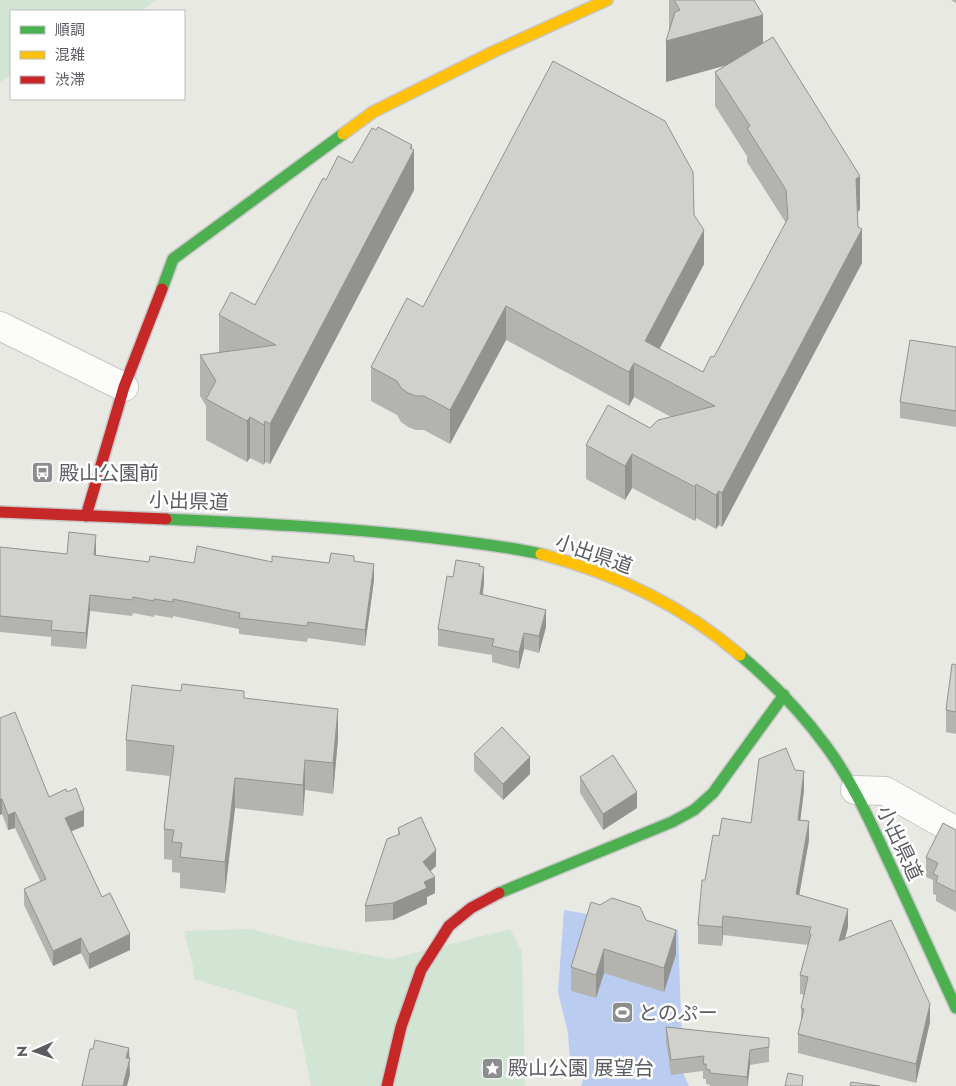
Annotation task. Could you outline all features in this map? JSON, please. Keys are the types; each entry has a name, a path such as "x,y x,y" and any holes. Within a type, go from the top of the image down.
{"street":[{"path":"86,516 124,387 173,259 372,112 495,51 607,0"},
{"path":"0,326 124,387"},
{"name":"小出県道","path":"0,512 335,528 477,542 577,564 620,580 681,612 737,652 784,695 826,745 855,790 956,1008"},
{"path":"387,1086 402,1027 421,970 450,926 471,908 505,890 672,822 694,810 713,793 784,695"},
{"path":"855,790 885,791 956,831"}],"green space":[{"path":"0,0 156,0 142,10 10,10 10,77 0,82"},
{"path":"251,929 297,941 391,959 510,929 522,951 525,1086 311,1086 296,1010 194,979 184,931"}],"water":[{"name":"とのぷー","path":"564,910 678,930 683,1073 689,1086 581,1086 587,1068 570,1061 568,1033 558,992"}],"building":[{"path":"674,0 754,0 763,15 666,41 675,12 680,10"},
{"path":"773,37 860,176 856,179 858,227 862,229 722,493 719,491 716,495 696,484 695,487 632,454 625,466 586,445 608,405 650,428 658,420 715,406 634,363 629,372 506,306 450,410 424,396 408,393 401,388 397,381 371,367 407,298 423,307 553,61 665,121 693,172 694,215 704,230 645,341 703,372 711,356 714,357 788,218 786,190 747,128 750,126 715,72"},
{"path":"378,127 412,145 410,148 414,150 270,424 265,421 264,425 250,417 247,421 206,399 216,381 200,355 276,345 219,315 231,292 255,305 323,178 326,180 338,156 352,163 372,128 376,130"},
{"path":"910,340 956,347 956,411 900,402"},
{"path":"69,532 96,535 94,555 149,562 150,556 194,563 197,546 272,562 272,556 329,563 331,553 354,556 354,561 374,564 365,630 308,622 307,626 239,618 240,613 173,599 173,602 133,597 132,600 90,595 86,633 51,630 52,621 0,616 0,547 67,554"},
{"path":"456,560 480,564 479,566 484,567 480,594 546,610 539,636 524,633 519,652 492,646 494,639 438,629 447,576 453,577"},
{"path":"952,664 956,665 956,712 946,710"},
{"path":"182,684 244,691 244,698 338,709 333,763 305,760 303,785 235,778 225,862 180,857 182,843 172,842 174,830 164,829 174,746 126,740 132,685 181,691"},
{"path":"15,712 49,797 66,789 67,792 76,788 84,810 65,818 102,897 110,893 130,934 89,954 81,938 53,951 24,889 46,879 15,812 8,815 2,799 0,799 0,718"},
{"path":"502,727 530,757 503,784 474,754"},
{"path":"786,748 795,770 804,771 798,820 809,821 796,894 848,909 839,941 891,920 930,1004 916,1064 798,1034 804,1009 801,1008 808,977 800,975 811,934 809,933 811,927 723,916 722,927 698,925 702,880 705,880 713,835 719,836 722,818 751,823 759,759"},
{"path":"613,755 637,792 603,814 580,777"},
{"path":"421,817 436,850 423,862 435,877 424,882 427,888 393,903 365,906 387,839 400,834 398,828"},
{"path":"943,823 956,830 956,892 936,882 938,876 933,874 938,863 926,857"},
{"path":"612,898 640,907 646,920 676,930 664,968 604,949 596,975 571,967 591,902 600,905"},
{"path":"666,1027 769,1038 769,1047 750,1050 747,1077 710,1073 710,1070 706,1069 706,1064 703,1064 704,1056 671,1060"},
{"path":"95,1040 129,1048 126,1058 130,1058 123,1086 82,1086 90,1049 93,1049"},
{"path":"788,1073 803,1076 802,1086 785,1086"},
{"path":"851,1082 880,1086 850,1086"}],"traffic: fast":[{"path":"162,289 173,259 343,134"},
{"path":"166,519 386,533 510,548 541,554"},
{"path":"740,655 796,709 826,746 844,773 860,801 956,1008"},
{"path":"499,893 672,822 694,810 713,793 784,695"}],"traffic: slow":[{"path":"343,134 373,112 495,51 607,0"},
{"path":"541,554 595,571 646,593 695,621 740,655"}],"traffic: jam":[{"path":"86,516 124,387 162,289"},
{"path":"0,512 166,519"},
{"path":"387,1086 401,1027 421,970 449,926 471,908 499,893"}],"place":[{"name":"殿山公園前","path":"43,473"},
{"name":"とのぷー","path":"622,1013"},
{"name":"殿山公園 展望台","path":"492,1068"}]}
